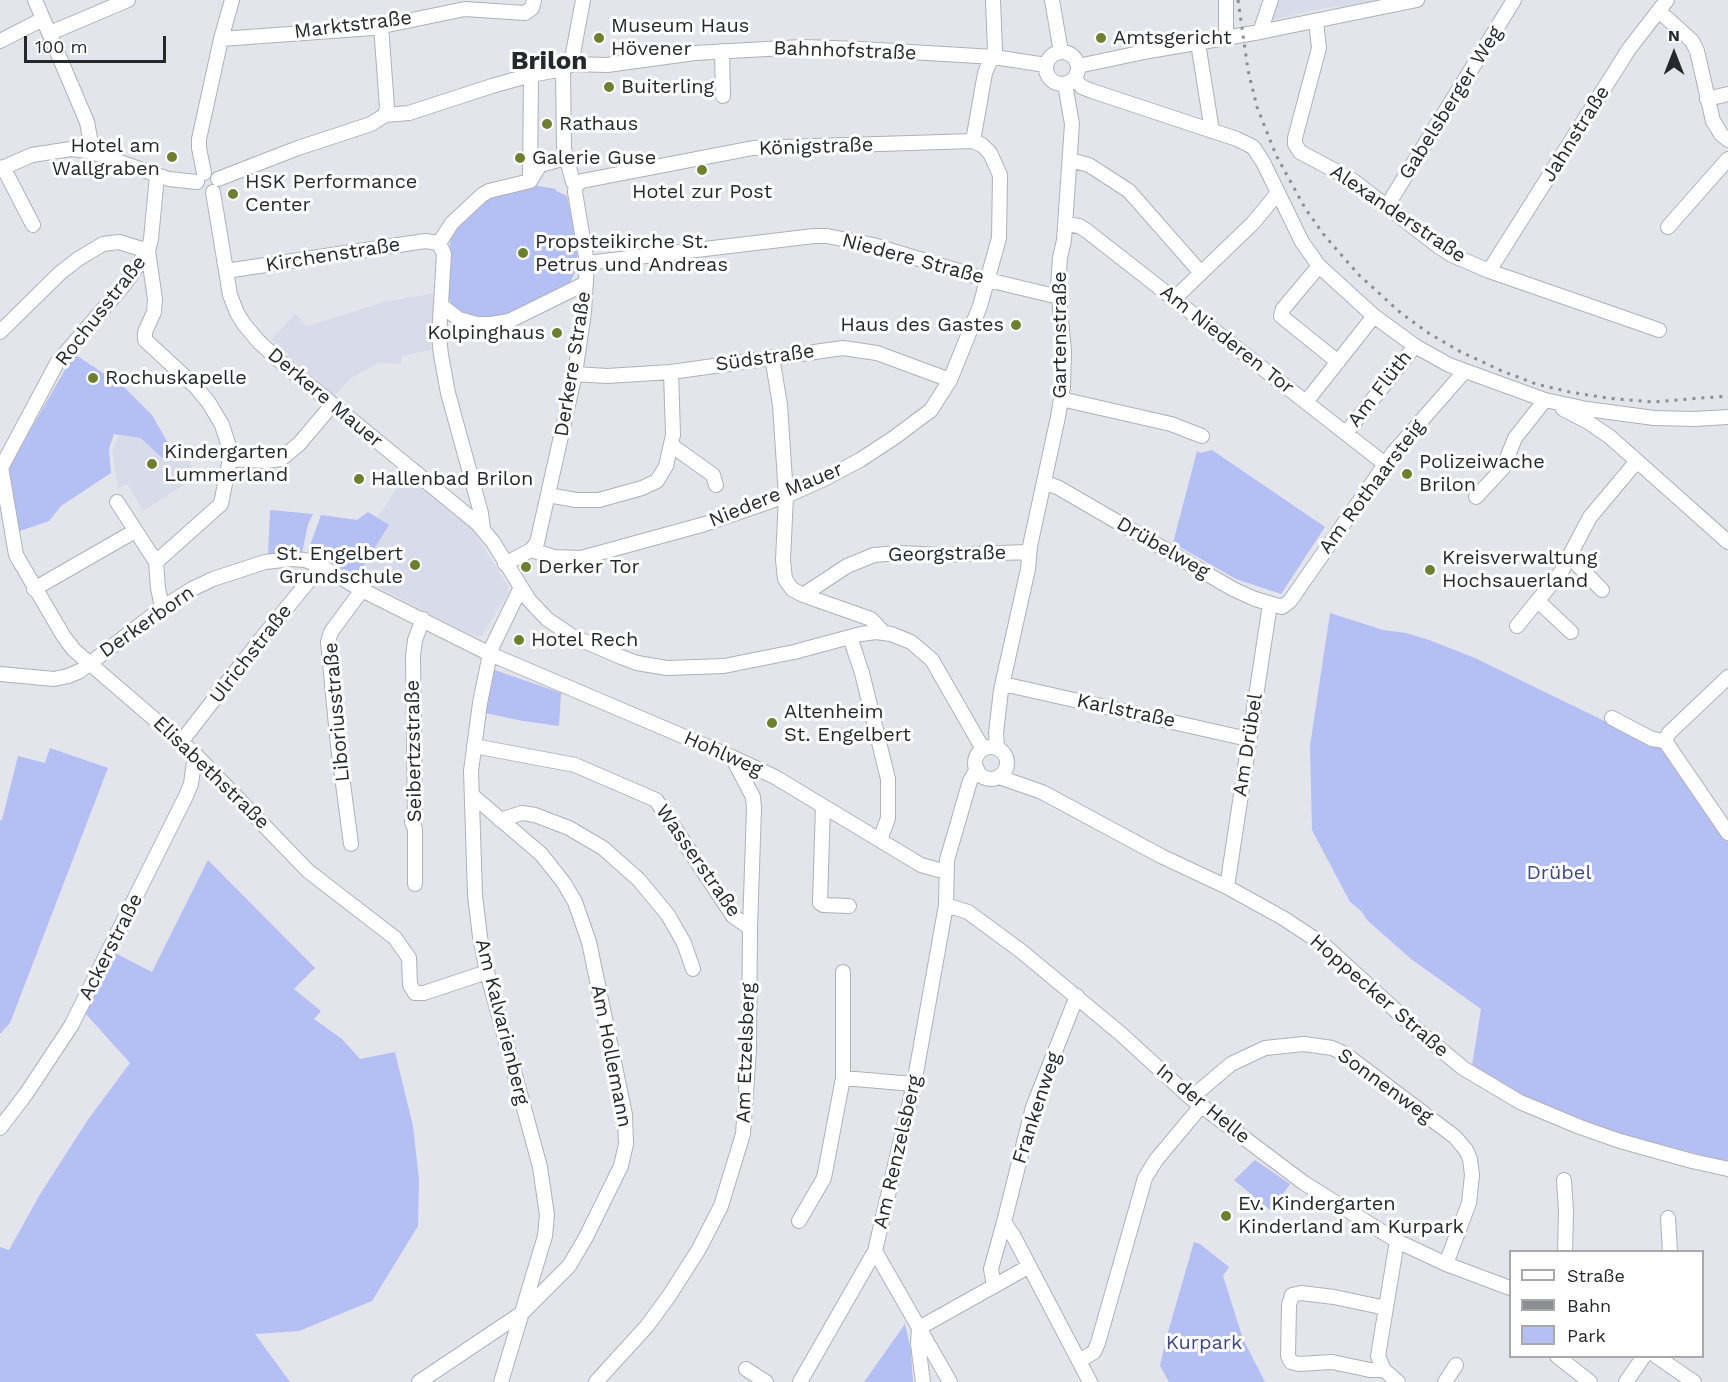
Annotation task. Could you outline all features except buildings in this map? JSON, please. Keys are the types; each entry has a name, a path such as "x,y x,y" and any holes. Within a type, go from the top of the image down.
{"street":[{"path":"34,0 87,122 90,138 88,151"},
{"path":"50,33 128,0"},
{"path":"201,177 199,139 232,0"},
{"name":"Marktstraße","path":"221,39 381,26 460,9 521,14 530,11 534,0"},
{"name":"Derkere Straße","path":"531,550 537,543 575,375 586,283 587,263 575,192 576,185 573,182 564,148 567,67 583,0"},
{"path":"973,141 985,73 994,57 993,0"},
{"path":"1052,0 1061,52"},
{"path":"1226,0 1226,38"},
{"path":"1260,32 1271,0"},
{"path":"1417,0 1370,5 1316,21 1149,51 1072,76 1052,81 1047,75 1046,65 1052,56 1061,52 1071,55 1072,76 1085,89 1246,142 1253,147 1263,162 1302,242 1319,266 1374,316 1415,346 1464,372 1545,400 1587,409 1644,417 1694,419 1728,417"},
{"name":"Gabelsberger Weg","path":"1387,207 1514,0"},
{"name":"Jahnstraße","path":"1489,271 1629,49 1660,12 1667,0"},
{"path":"1660,12 1692,41 1717,129 1728,140"},
{"path":"0,42 43,19"},
{"name":"Alexanderstraße","path":"1316,21 1319,48 1296,132 1295,144 1300,152 1344,174 1445,251 1489,271 1659,330"},
{"path":"381,26 387,107 385,115"},
{"path":"1198,43 1212,131"},
{"name":"Bahnhofstraße","path":"215,186 298,148 371,124 385,115 409,113 531,75 567,67 607,65 722,51 814,47 994,57 1046,65"},
{"path":"722,51 723,96"},
{"path":"530,182 531,75"},
{"name":"Gartenstraße","path":"989,748 996,733 1002,687 1061,399 1064,351 1059,297 1060,258 1064,243 1070,160 1072,76"},
{"path":"1707,99 1728,94"},
{"name":"Königstraße","path":"576,185 582,181 753,148 973,141"},
{"name":"Niedere Mauer","path":"531,550 554,557 587,557 697,526 786,496 860,460 931,410 950,380 971,333 999,238 1001,178 990,153 982,145 973,141"},
{"path":"33,225 1,168 32,155 52,150 88,151 157,176 179,181 213,173 215,186"},
{"path":"483,529 481,513 442,365 439,339 444,254 439,243 452,223 482,195 489,191 530,182 540,165 566,158"},
{"path":"1668,227 1728,159"},
{"path":"1070,160 1085,163 1129,191 1201,273"},
{"name":"Rochusstraße","path":"1,469 57,363 123,286 147,251 151,239 157,176"},
{"name":"Derkere Mauer","path":"215,186 232,302 243,324 269,351 332,405 483,529 520,588 536,608 559,627 591,645 637,663 667,668 702,668 750,662 850,637"},
{"path":"1175,298 1259,217 1277,194"},
{"name":"Am Niederen Tor","path":"1065,224 1082,228 1175,298 1385,464"},
{"name":"Niedere Straße","path":"587,263 815,236 851,239 988,280 1059,297"},
{"name":"Kirchenstraße","path":"226,271 425,241 439,243"},
{"path":"0,332 60,273 103,244 119,242 147,251 155,299 152,319 145,332 145,339 196,387 214,410 230,450 221,504 156,562"},
{"path":"1319,266 1283,309 1281,316 1338,362"},
{"path":"442,306 459,319 477,324 491,324 509,321 586,283"},
{"path":"1306,402 1374,316"},
{"name":"Am Flüth","path":"1346,433 1415,346"},
{"name":"Südstraße","path":"575,375 607,376 671,372 843,348 889,357 950,380"},
{"path":"772,357 780,405 786,496 784,573 789,586 803,595 865,615 883,632"},
{"path":"548,495 593,501 648,486 657,481 665,470 671,445 673,423 671,372"},
{"name":"Am Rothaarsteig","path":"1285,606 1397,448 1464,372"},
{"path":"1061,399 1171,424 1202,436"},
{"path":"1545,400 1610,437 1728,542"},
{"path":"1476,497 1503,468 1515,438 1545,400"},
{"path":"230,459 271,461 284,457 299,444 332,405"},
{"path":"671,445 713,475 716,484"},
{"path":"1517,626 1557,578 1590,517 1637,461"},
{"name":"Elisabethstraße","path":"1,469 16,555 64,637 89,663 195,754 308,871 395,938 409,958 410,985 415,993 424,993 487,972"},
{"name":"Drübelweg","path":"1044,482 1059,488 1221,582 1270,604 1285,606"},
{"path":"117,502 156,562 162,608"},
{"path":"34,589 135,531"},
{"path":"506,564 531,550"},
{"name":"Georgstraße","path":"803,595 847,566 874,555 1029,552"},
{"path":"1570,557 1602,590"},
{"name":"Derkerborn","path":"0,674 62,678 80,671 162,608 201,584 265,562 292,558 321,566 362,590 490,654"},
{"name":"Ulrichstraße","path":"181,742 321,566"},
{"name":"Am Kalvarienberg","path":"501,1382 545,1236 546,1204 538,1159 487,972 475,904 471,771 480,703 490,654 520,588"},
{"name":"Liboriusstraße","path":"351,844 338,746 328,642 331,632 362,590"},
{"path":"1538,601 1571,632"},
{"name":"Am Drübel","path":"1227,887 1270,604"},
{"name":"Seibertzstraße","path":"416,884 415,829 412,822 415,817 413,656 423,619"},
{"path":"880,840 888,818 888,779 862,674 850,637 870,632 883,632 905,639 927,655 940,673 968,723 989,748 1004,754 1007,762 1005,771 987,774 968,792 947,860 946,904"},
{"name":"Hohlweg","path":"490,654 775,777 925,867 946,872"},
{"path":"1665,741 1669,733 1728,677"},
{"name":"Gartenstraße","path":"989,748 994,702 1002,687"},
{"name":"Karlstraße","path":"1002,687 1248,739"},
{"path":"1612,718 1652,739 1665,741 1728,833"},
{"path":"968,723 981,729 990,723"},
{"name":"Wasserstraße","path":"474,746 576,765 656,800 733,916 750,928"},
{"path":"987,774 976,760 989,748"},
{"name":"Ackerstraße","path":"0,1128 26,1094 71,1026 186,796 191,784 195,754"},
{"name":"Am Etzelsberg","path":"596,1382 647,1326 699,1249 721,1206 743,1134 748,1089 754,800 732,757"},
{"name":"Hoppecker Straße","path":"1007,762 1014,771 1033,783 1042,792"},
{"name":"Hoppecker Straße","path":"987,774 1042,792 1283,918 1324,945 1446,1054 1498,1090 1541,1112 1580,1128 1659,1152 1728,1169"},
{"name":"Am Hollemann","path":"419,1382 522,1313 558,1278 576,1255 621,1166 627,1133 589,942 575,902 564,883 541,854 472,796"},
{"path":"823,806 820,903 849,906"},
{"path":"500,820 519,814 530,814 569,828 603,848 632,874 668,915 684,944 693,969"},
{"name":"In der Helle","path":"946,904 968,912 1021,951 1077,996 1197,1102 1304,1183 1397,1241 1509,1288"},
{"name":"Am Renzelsberg","path":"800,1382 875,1251 914,1084 946,904"},
{"path":"799,1221 825,1172 843,1078 843,972"},
{"name":"Frankenweg","path":"994,1286 991,1269 1033,1107 1077,996"},
{"name":"Sonnenweg","path":"1079,1361 1091,1354 1097,1347 1145,1178 1197,1102 1231,1064 1265,1048 1304,1044 1332,1048 1345,1054 1455,1137 1466,1150 1470,1158 1472,1175 1469,1203 1446,1263"},
{"path":"843,1078 914,1084"},
{"path":"1564,1180 1565,1250"},
{"path":"1668,1218 1670,1250"},
{"path":"1004,1222 1090,1382"},
{"path":"1397,1241 1378,1356 1384,1370 1398,1382"},
{"path":"875,1251 950,1382"},
{"path":"919,1328 1028,1266"},
{"path":"1384,1370 1370,1370 1332,1362 1299,1364 1291,1362 1288,1356 1289,1305 1292,1295 1301,1293 1386,1308"},
{"path":"919,1328 918,1344 923,1382"},
{"path":"1560,1358 1590,1382"},
{"path":"1626,1382 1643,1358"},
{"path":"1659,1358 1694,1382"},
{"path":"1445,1382 1456,1365"},
{"path":"746,1369 766,1382"}],"shaded area":[{"path":"1273,0 1408,0 1324,8 1265,22"},
{"path":"436,293 431,350 402,356 401,364 378,363 351,378 334,396 271,340 295,314 307,326 388,301"},
{"name":"Kindergarten Lummerland","path":"119,435 185,444 195,478 143,511 127,484 118,489 112,450"},
{"name":"St. Engelbert Grundschule","path":"406,475 469,524 508,586 508,593 482,636 475,636 459,629 308,551 321,515 357,520 368,512 377,518"}],"green space":[{"path":"532,185 556,189 567,196 576,238 578,266 568,287 509,317 479,320 456,311 448,294 449,251 455,226 488,198"},
{"path":"74,354 122,385 152,415 168,443 163,459 141,438 114,434 109,449 111,473 61,506 49,521 17,532 4,476"},
{"path":"1212,450 1325,527 1281,594 1236,579 1173,543 1197,451 1200,453"},
{"path":"270,510 313,514 308,524 302,553 286,552 268,555"},
{"path":"368,512 389,525 357,576 308,551 321,515 357,520"},
{"name":"Drübel","path":"1330,613 1383,630 1406,633 1429,640 1475,658 1664,750 1728,842 1728,1162 1593,1127 1545,1108 1472,1066 1481,1009 1411,959 1350,902 1312,830 1310,746"},
{"path":"492,669 561,693 559,726 485,713"},
{"path":"50,748 108,768 10,1023 0,1034 0,820 2,820 18,756 45,763"},
{"path":"208,860 315,968 294,989 321,1011 314,1019 342,1039 360,1059 395,1052 413,1126 419,1179 418,1226 372,1301 299,1331 255,1334 290,1382 0,1382 0,1247 9,1250 39,1196 87,1121 130,1063 85,1013 115,953 152,972"},
{"path":"1255,1160 1290,1184 1271,1211 1234,1180"},
{"name":"Kurpark","path":"1194,1242 1200,1244 1229,1267 1223,1276 1243,1339 1265,1382 1169,1382 1160,1366"},
{"path":"905,1324 911,1351 913,1382 864,1382"}],"railway":[{"path":"1238,0 1248,70 1257,107 1276,155 1305,208 1324,235 1359,275 1402,314 1461,352 1536,384 1607,398 1652,402 1728,396"}],"place":[{"name":"Museum Haus Hövener","path":"599,38"},
{"name":"Amtsgericht","path":"1101,38"},
{"name":"Buiterling","path":"609,87"},
{"name":"Rathaus","path":"547,124"},
{"name":"Hotel am Wallgraben","path":"172,157"},
{"name":"Galerie Guse","path":"520,158"},
{"name":"Hotel zur Post","path":"702,170"},
{"name":"HSK Performance Center","path":"233,194"},
{"name":"Propsteikirche St. Petrus und Andreas","path":"523,253"},
{"name":"Haus des Gastes","path":"1016,325"},
{"name":"Kolpinghaus","path":"557,333"},
{"name":"Rochuskapelle","path":"93,378"},
{"name":"Kindergarten Lummerland","path":"152,464"},
{"name":"Polizeiwache Brilon","path":"1407,474"},
{"name":"Hallenbad Brilon","path":"359,479"},
{"name":"St. Engelbert Grundschule","path":"415,565"},
{"name":"Derker Tor","path":"526,567"},
{"name":"Kreisverwaltung Hochsauerland","path":"1430,570"},
{"name":"Hotel Rech","path":"519,640"},
{"name":"Altenheim St. Engelbert","path":"772,723"},
{"name":"Ev. Kindergarten Kinderland am Kurpark","path":"1226,1216"}],"district":[{"name":"Brilon","path":"549,61"}]}
